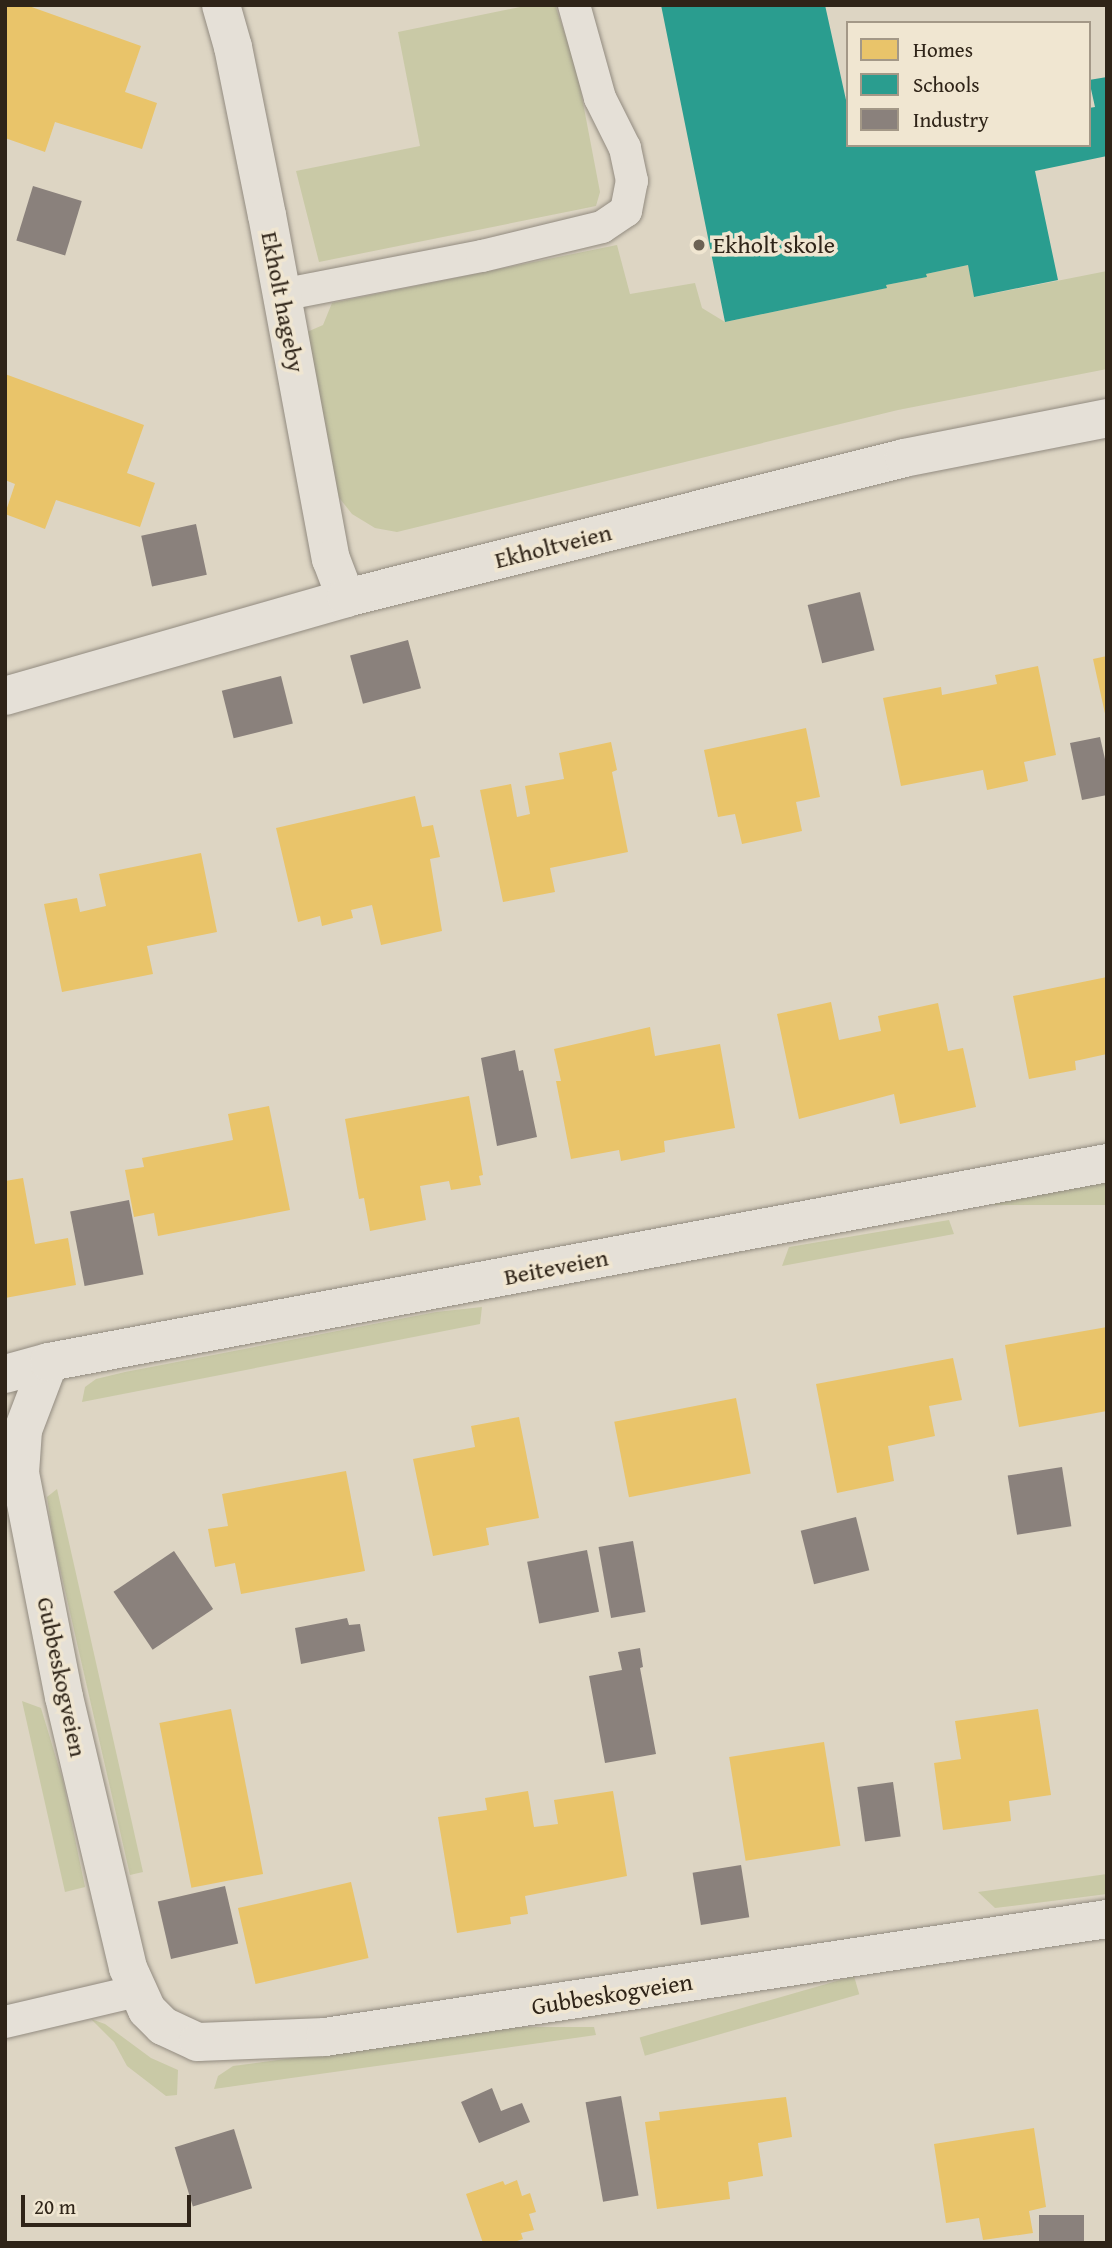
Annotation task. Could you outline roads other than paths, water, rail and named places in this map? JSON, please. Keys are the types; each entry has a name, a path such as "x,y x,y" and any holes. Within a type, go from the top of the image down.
{"street":[{"name":"Ekholt hageby","path":"221,5 233,47 331,559 346,598"},
{"name":"Ekholtveien","path":"5,696 346,598 904,458 1107,418"},
{"name":"Beiteveien","path":"5,1374 49,1362 1107,1163"},
{"name":"Gubbeskogveien","path":"49,1362 23,1430 20,1474 64,1697 128,1968 147,2010 163,2026 198,2042 325,2037 1107,1919"}],"lane":[{"path":"281,295 482,256 602,227 626,211 632,181 625,148 600,98 574,5"},
{"path":"5,2022 137,1991"}],"place":[{"name":"Ekholt skole","path":"699,245"}]}
